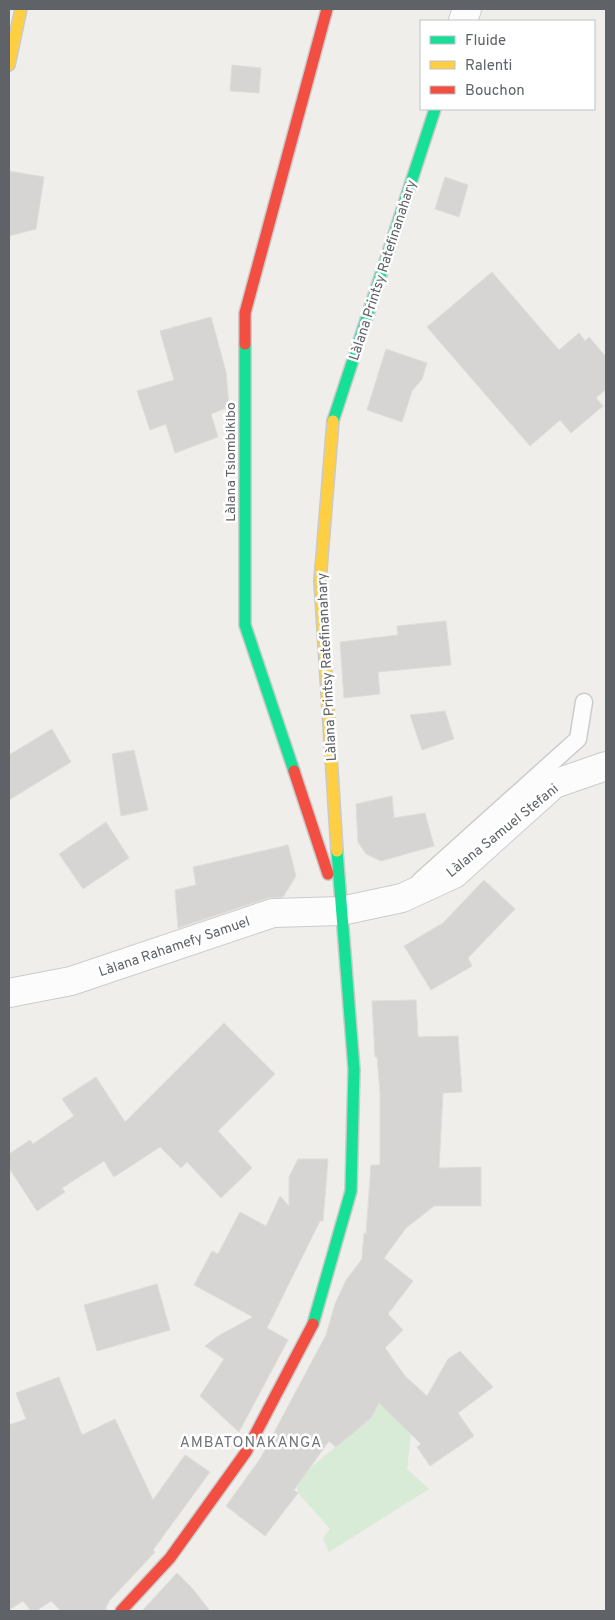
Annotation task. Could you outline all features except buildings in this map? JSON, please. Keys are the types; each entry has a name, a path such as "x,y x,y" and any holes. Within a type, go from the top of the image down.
{"street":[{"path":"10,48 21,9"},
{"name":"Làlana Tsiombikibo","path":"327,9 245,312 245,625 341,911"},
{"name":"Làlana Printsy Ratefinanahary","path":"341,911 320,581 333,417 435,110"},
{"name":"Làlana Samuel Stefani","path":"341,911 402,898 454,874 554,784 606,766"},
{"path":"121,1611 170,1558 246,1452 312,1328 351,1191 354,1069 341,911"},
{"name":"Làlana Rahamefy Samuel","path":"9,993 71,981 273,913 341,911"}],"lane":[{"path":"402,898 578,739 584,702"}],"green space":[{"path":"379,1403 411,1434 407,1469 429,1489 329,1552 323,1538 330,1529 298,1493 297,1486 310,1468 371,1418"}],"traffic: fast":[{"path":"333,421 435,110"},
{"path":"245,344 245,625 294,771"},
{"path":"313,1324 351,1191 354,1069 337,851"}],"traffic: slow":[{"path":"9,65 21,9"},
{"path":"333,421 320,581 337,851"}],"traffic: jam":[{"path":"245,344 245,313 327,9"},
{"path":"294,771 328,874"},
{"path":"121,1611 170,1558 246,1452 313,1324"}],"district":[{"name":"AMBATONAKANGA","path":"251,1442"}]}
